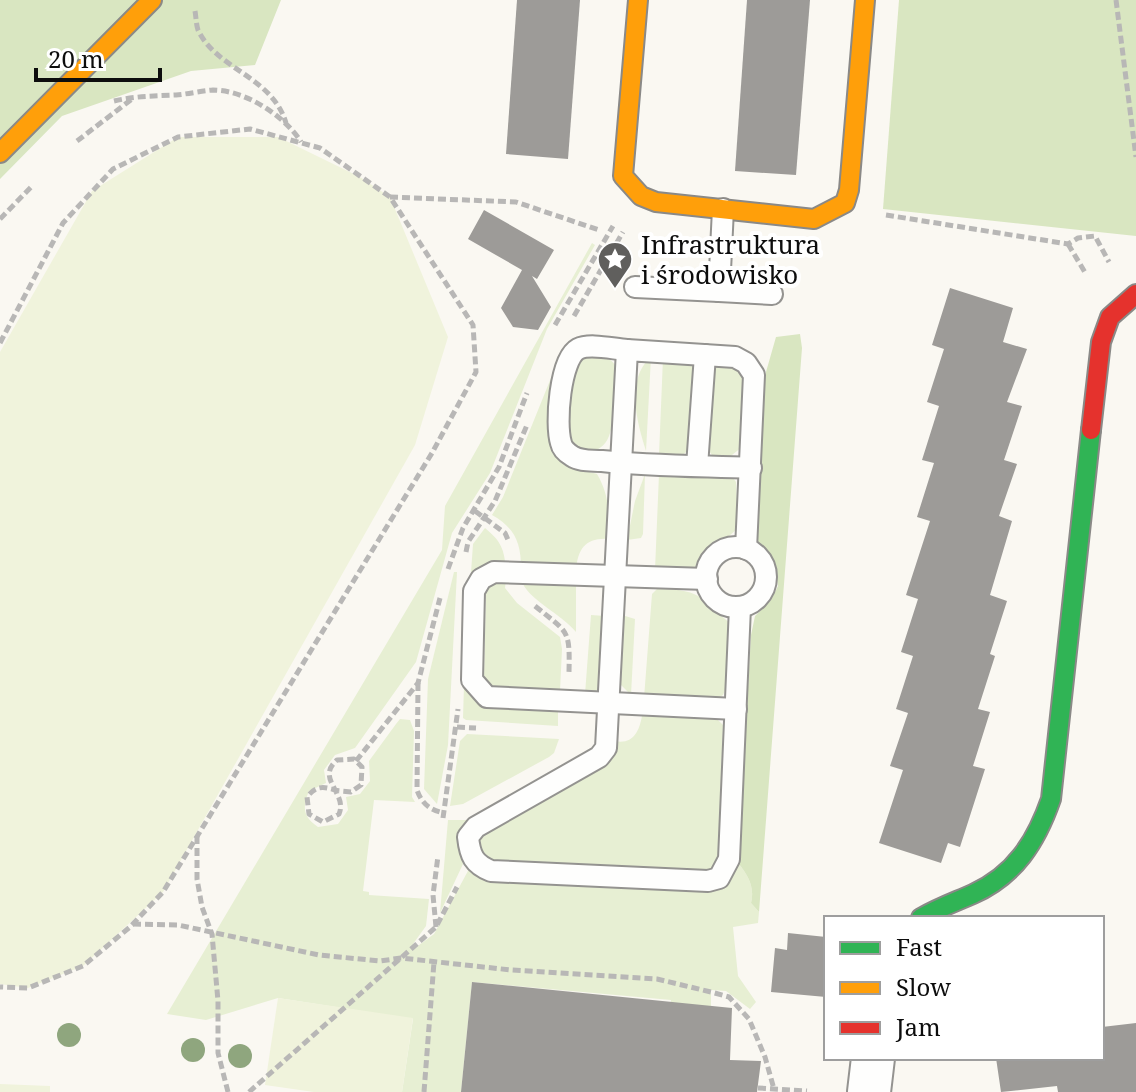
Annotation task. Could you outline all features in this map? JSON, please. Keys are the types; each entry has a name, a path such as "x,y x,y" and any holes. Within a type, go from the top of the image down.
{"street":[{"path":"0,153 152,0"},
{"path":"638,0 623,176 642,199 814,219 845,203 849,190 865,0"},
{"path":"924,916 993,884 1021,860 1040,833 1053,783 1101,342 1110,317 1133,296"},
{"path":"869,1092 873,1060"}],"lane":[{"path":"719,291 723,209"},
{"path":"635,287 772,294"},
{"path":"746,549 751,468 754,375 746,363 735,357 582,347 574,351 563,372 559,435 561,447 570,455 581,460 621,463 751,468"},
{"path":"627,350 606,748 599,757 476,827 468,837 477,865 491,871 708,881 719,878 729,859 740,607"},
{"path":"697,466 705,355"},
{"path":"727,549 746,549 761,562 766,581 758,598 740,607 731,607 714,597 707,579 711,561 727,549"},
{"path":"707,579 494,572 481,579 474,591 472,680 487,697 736,709"}],"path":[{"path":"193,0 198,29 220,55 255,80 275,100 281,107 286,124"},
{"path":"1116,0 1136,157"},
{"path":"54,98 94,105 135,96 216,90 242,96 292,127 302,143"},
{"path":"76,142 135,96"},
{"path":"0,343 63,223 113,169 178,137 250,129 320,148 390,197 473,325 476,372 432,453 163,892 133,924 83,966 28,988 0,987"},
{"path":"0,219 34,185"},
{"path":"554,327 635,190"},
{"path":"390,197 516,202 599,230"},
{"path":"845,203 899,219 1068,244 1078,238 1095,236 1133,296"},
{"path":"1068,244 1086,274"},
{"path":"446,577 453,550 499,467 529,389"},
{"path":"356,761 418,683 442,591"},
{"path":"356,761 348,757 333,763 328,773 335,790 342,803 339,814 323,822 312,818 307,809 307,797 311,793 320,787 335,790 345,793 361,785 364,773 356,761"},
{"path":"197,835 197,879 202,907 212,934 218,1001 218,1053 228,1092"},
{"path":"249,1092 436,927 472,857"},
{"path":"434,904 436,927"},
{"path":"133,924 178,925 319,955 380,961 401,958 511,970 657,979 729,997 749,1019 774,1089"},
{"path":"424,1092 434,962"},
{"path":"758,1088 807,1091"}],"green space":[{"path":"0,0 281,0 255,65 191,71 62,116 0,179"},
{"path":"899,0 1136,0 1136,236 883,209"},
{"path":"178,137 278,137 360,177 390,197 448,337 415,445 163,892 83,966 28,988 0,984 0,352 92,191"},
{"path":"592,243 595,245 547,329 490,473 452,533 416,662 355,748 335,755 324,770 326,783 309,791 305,811 318,827 338,824 348,810 346,797 360,794 370,781 369,761 400,719 410,720 414,731 412,797 415,802 374,800 363,891 369,892 369,895 429,899 426,926 413,944 415,948 434,934 469,869 492,881 707,891 720,887 738,863 750,882 751,903 759,912 758,923 733,927 738,976 756,1002 750,1009 726,991 711,990 711,1007 666,1058 671,1000 472,982 461,1092 402,1092 413,1019 278,998 206,1020 167,1014 442,550 445,506"},
{"path":"800,334 802,348 759,912 751,903 750,882 738,863 751,635 755,616 771,600 778,586 775,569 756,538 764,379 776,337"},
{"path":"603,355 617,368 619,387 609,436 600,448 588,451 576,446 567,434 573,367 580,358"},
{"path":"651,357 646,451 635,402 638,377"},
{"path":"663,358 690,362 695,372 690,448 681,457 659,455"},
{"path":"734,362 747,381 742,447 727,459 715,459 706,447 710,369 719,363"},
{"path":"555,368 552,447 567,466 597,474 609,514 610,539 589,542 581,550 576,570 521,568 515,537 506,525 492,515 503,497"},
{"path":"645,474 643,534 641,538 627,540 635,501"},
{"path":"659,474 733,478 736,482 738,528 689,572 655,570"},
{"path":"485,528 499,542 505,561 493,563 484,569 470,587 473,544"},
{"path":"454,572 457,572 448,745 437,804 424,789 428,679"},
{"path":"506,579 505,588 517,603 560,637 560,691 507,689 491,685 484,676 486,591 497,580"},
{"path":"521,579 576,583 576,632 537,600"},
{"path":"658,588 699,596 730,623 729,681 723,695 715,700 644,698 652,594"},
{"path":"591,615 605,616 601,686 585,694"},
{"path":"622,615 635,619 631,695 620,684"},
{"path":"464,685 482,702 494,706 519,710 558,710 558,726 466,720 463,718"},
{"path":"642,716 717,719 723,725 718,860 713,869 703,872 489,861 480,853 477,841 486,830 614,741 630,739 637,732"},
{"path":"467,734 559,739 554,753 549,757 463,804 450,806 460,741"},
{"path":"448,820 471,820 460,847 463,864 440,913"},
{"path":"278,998 413,1018 402,1092 314,1092 265,1085"},
{"path":"0,1084 50,1086 50,1092 0,1092"}],"building":[{"path":"517,0 580,0 568,159 506,154"},
{"path":"747,0 810,0 796,175 735,171"},
{"path":"484,210 554,250 537,279 532,276 551,307 538,330 513,327 501,308 522,270 468,239"},
{"path":"950,288 1013,308 1003,342 1027,349 1007,402 1022,406 1004,460 1017,464 999,516 1012,521 990,595 1007,601 990,654 995,656 978,709 990,712 973,766 985,769 960,847 948,843 941,863 879,843 903,770 890,766 908,713 896,709 913,656 901,652 918,599 906,595 930,521 917,517 934,463 922,460 939,406 927,402 944,349 932,345"},
{"path":"788,933 824,937 824,997 771,992 775,948 787,950"},
{"path":"472,982 732,1008 730,1060 761,1061 757,1092 461,1092"},
{"path":"1136,1023 1136,1092 1058,1092 1057,1086 1001,1092 996,1060 1104,1060 1104,1027"}],"traffic: fast":[{"path":"925,916 988,886 1012,867 1031,843 1051,799 1091,430"}],"traffic: slow":[{"path":"0,153 152,0"},
{"path":"638,0 623,176 641,196 656,202 814,219 845,203 849,190 865,0"}],"traffic: jam":[{"path":"1091,430 1101,342 1110,317 1136,294"}],"place":[{"name":"Infrastruktura i środowisko","path":"615,290"}]}
